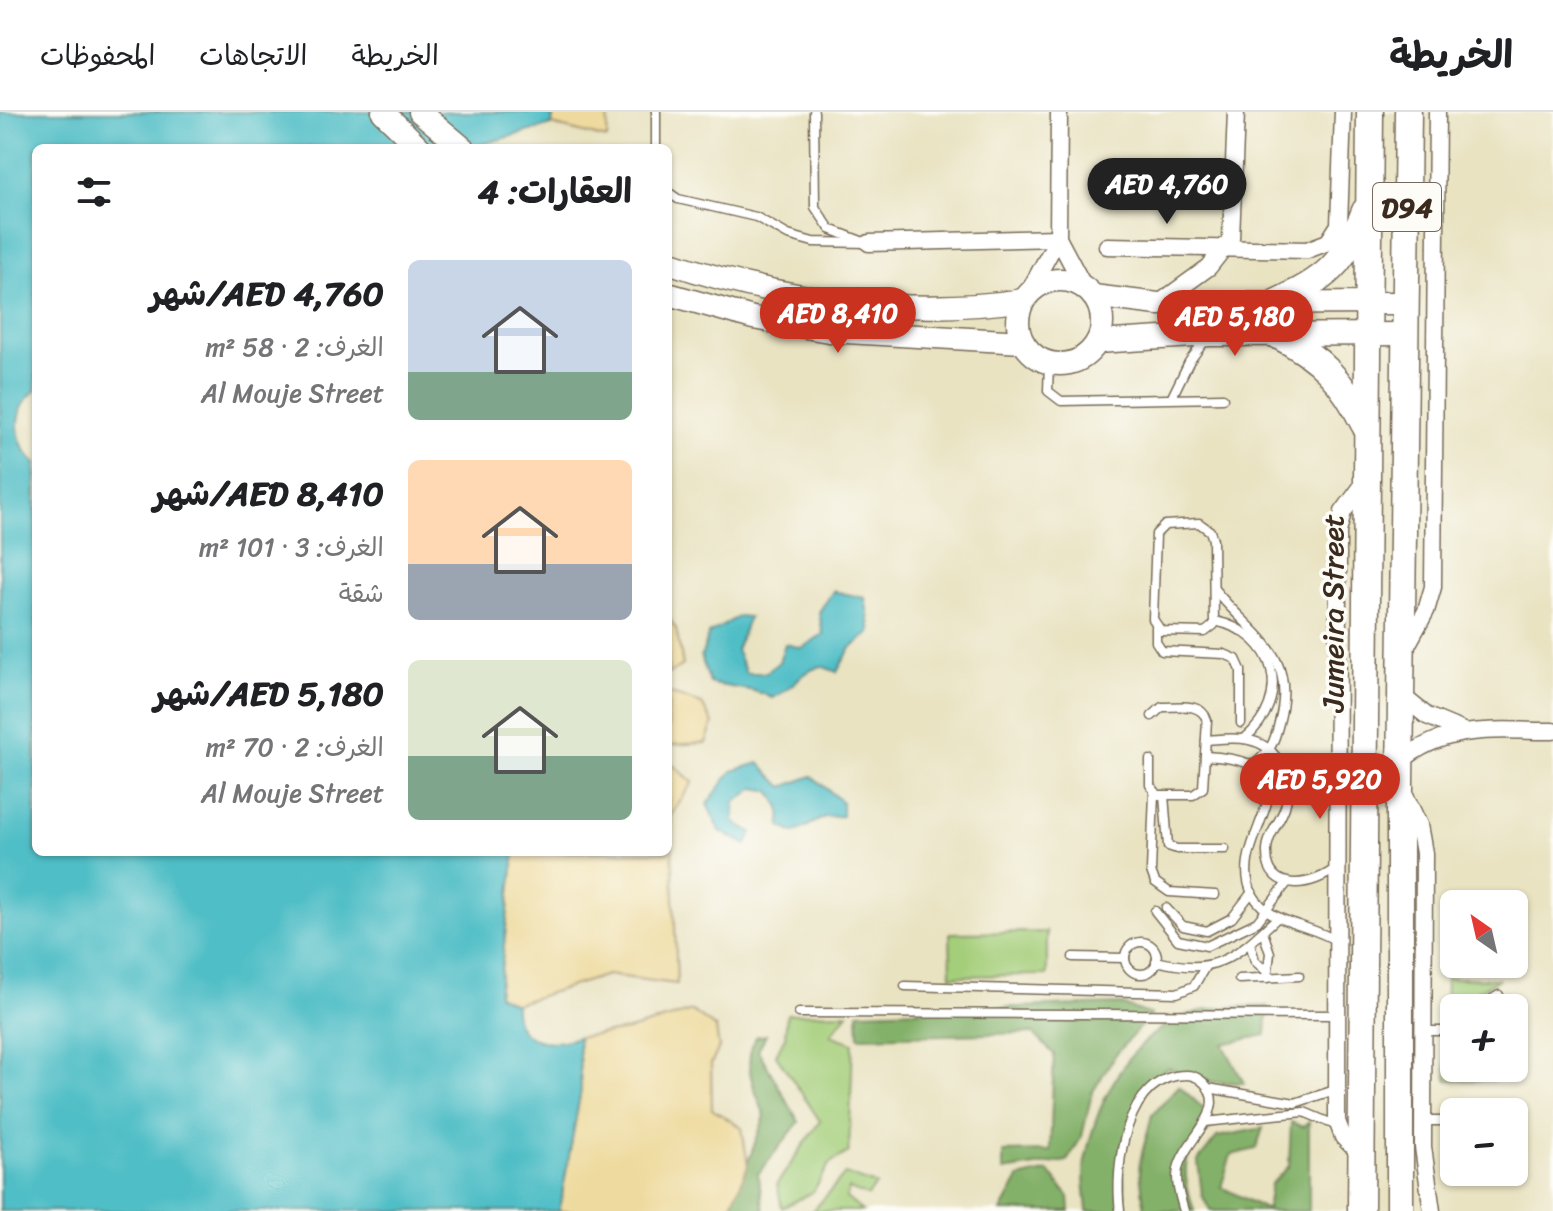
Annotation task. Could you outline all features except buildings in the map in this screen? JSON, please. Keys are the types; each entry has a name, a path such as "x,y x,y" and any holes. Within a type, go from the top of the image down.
{"main road":[{"name":"Jumeira Street","path":"1361,1211 1365,426 1370,335 1370,112"},
{"name":"D94","path":"1400,1211 1400,774 1408,112"},
{"path":"1275,303 1331,272 1355,238 1371,197"},
{"path":"1277,335 1306,350 1329,369 1342,383 1365,426"}],"street":[{"path":"383,112 416,144"},
{"path":"420,112 458,144"},
{"path":"1058,238 1102,318 1097,342 1077,361 1049,363 1029,352 1023,342 1019,313 1058,238 1059,112"},
{"path":"1158,304 1203,271 1227,246 1233,230 1236,112"},
{"path":"1107,246 1307,250 1319,247 1335,234 1341,215 1343,112"},
{"path":"1403,653 1426,611 1433,587 1437,112"},
{"path":"869,243 1058,238"},
{"path":"672,263 777,290 858,301 987,304 1026,298 1048,282 1060,280 1088,292 1158,304 1406,303"},
{"path":"672,295 753,318 829,331 1023,342"},
{"path":"1097,342 1210,335 1406,334"},
{"path":"1362,1156 1338,1128 1338,532 1343,512 1365,482"},
{"path":"1401,695 1427,716 1464,731"},
{"path":"1432,1211 1424,1166 1424,853 1419,825 1400,774 1427,743 1464,731 1553,731"}],"lane":[{"path":"656,112 656,144"},
{"path":"814,112 815,207 830,229 869,243"},
{"path":"672,195 678,199 756,217 788,235 813,242 869,243"},
{"path":"1172,397 1189,362 1210,335"},
{"path":"1049,363 1048,391 1061,401 1223,398"},
{"path":"1156,627 1168,633 1205,632 1212,628 1215,621 1210,531 1199,523 1165,525 1155,540 1153,619 1156,642 1162,651 1224,654 1236,659 1241,670 1241,723"},
{"path":"1214,590 1265,640 1279,664 1285,699 1271,751 1254,764"},
{"path":"1215,621 1236,628 1254,642 1267,658 1274,678 1269,710 1244,739"},
{"path":"1152,716 1162,707 1200,709 1207,720 1204,785 1200,792 1154,793"},
{"path":"1206,740 1244,739 1271,751 1286,775 1288,794 1266,854 1276,876 1287,883 1317,881 1340,864"},
{"path":"1205,756 1246,759 1265,777 1269,793 1263,821 1247,856 1246,871 1252,892 1267,910 1278,917 1314,929 1339,942"},
{"path":"1150,760 1150,785 1154,793 1151,871 1155,882 1169,892 1215,895"},
{"path":"1164,795 1168,846 1177,849 1225,849"},
{"path":"1155,911 1178,940 1207,946 1251,927 1287,883"},
{"path":"1166,908 1183,926 1207,931 1232,918 1252,892"},
{"path":"1156,961 1205,967 1219,963 1250,943 1278,917"},
{"path":"1263,932 1270,953 1266,974"},
{"path":"1142,942 1153,949 1156,961 1154,967 1142,974 1130,970 1125,958 1130,946 1142,942"},
{"path":"1250,943 1255,961 1266,974"},
{"path":"1073,957 1125,958"},
{"path":"905,986 1177,993 1194,986 1205,967"},
{"path":"1239,979 1266,974 1299,976"},
{"path":"799,1013 1338,1015"},
{"path":"1424,1031 1440,1031"},
{"path":"1120,1211 1118,1164 1137,1107 1157,1086 1175,1077 1191,1075 1208,1088 1251,1093 1283,1102 1304,1102 1338,1088"},
{"path":"1184,1211 1177,1191 1177,1170 1187,1146 1212,1105 1208,1088"},
{"path":"1283,1102 1283,1113"},
{"path":"1204,1122 1283,1113 1313,1113 1338,1128"},
{"path":"1423,1121 1440,1121"}],"green space":[{"path":"1047,932 1047,975 951,976 950,933"},
{"path":"1446,978 1499,979 1475,994 1446,994"},
{"path":"1120,1004 1151,1015 1115,1055 1092,1093 1082,1136 1067,1161 1003,1171 1003,1152 1050,1151 1054,1054 1033,1033 859,1037 858,1012"},
{"path":"1268,1006 1266,1035 1223,1044 1244,1083 1213,1082 1167,1068 1137,1098 1121,1150 1126,1211 1087,1211 1084,1167 1091,1136 1099,1112 1123,1066 1159,1030 1181,1018 1213,1009"},
{"path":"848,1013 830,1035 853,1043 849,1152 830,1163 813,1192 782,1208 777,1184 820,1121 776,1055 785,1037 787,1014"},
{"path":"766,1035 758,1050 799,1122 758,1174 764,1211 730,1211 765,1116 751,1077 750,1058 755,1037"},
{"path":"1179,1086 1218,1122 1197,1143 1187,1161 1187,1182 1194,1211 1145,1211 1139,1165 1152,1115"},
{"path":"1291,1122 1303,1127 1309,1122 1309,1211 1210,1211 1202,1195 1198,1161 1217,1137 1263,1128 1256,1149 1231,1155 1221,1187 1267,1210 1271,1184 1289,1166"},
{"path":"1048,1171 1069,1197 1070,1211 1001,1211 1019,1178"},
{"path":"845,1174 876,1185 868,1196 849,1189 846,1198 862,1211 813,1211"}],"sand":[{"path":"553,112 608,112 607,139 552,125"},
{"path":"672,623 676,629 683,665 672,672"},
{"path":"672,694 702,704 713,723 706,743 672,745"},
{"path":"672,764 693,782 672,814"},
{"path":"672,843 677,984 607,975 515,1004 498,996 515,856 672,856"},
{"path":"692,1011 716,1028 719,1048 711,1064 712,1109 742,1128 748,1166 729,1211 559,1211 581,1090 578,1037 629,1030"}],"water":[{"path":"0,112 553,112 552,125 483,144 32,144 32,394 22,407 18,426 23,446 32,459 32,856 515,856 498,995 515,1004 516,1017 526,1035 545,1042 578,1037 581,1090 559,1211 0,1211"},
{"path":"833,591 865,598 871,632 850,649 837,672 821,666 772,698 710,683 701,657 709,634 739,616 749,617 736,650 746,673 766,673 779,662 785,644 802,648 823,634 819,612"},
{"path":"759,763 783,787 812,776 842,802 842,816 825,817 794,833 781,826 780,807 770,791 755,788 735,802 734,822 752,832 747,845 720,831 707,804 732,771"}]}
